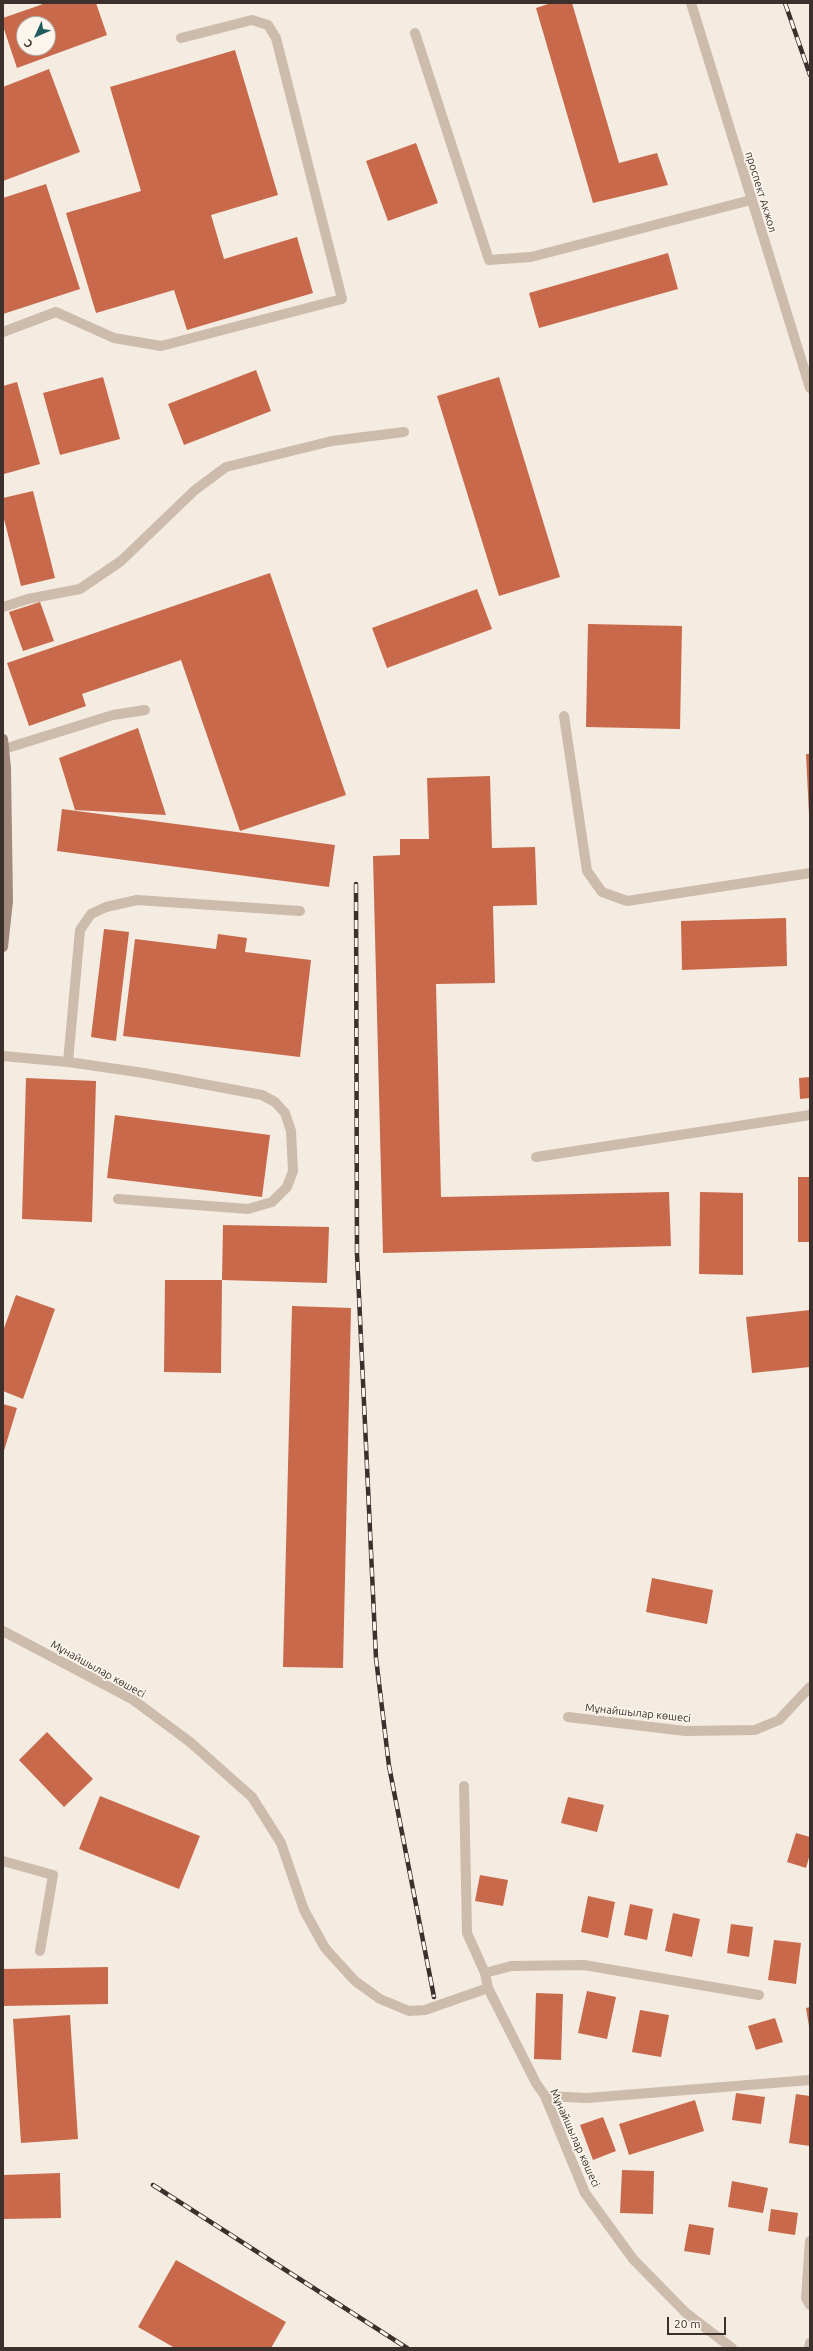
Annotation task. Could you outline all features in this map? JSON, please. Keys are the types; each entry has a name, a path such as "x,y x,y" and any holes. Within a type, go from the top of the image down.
{"main road":[{"path":"3,947 8,901 4,744"}],"street":[{"name":"проспект Акжол","path":"691,3 810,388"},
{"path":"3,332 56,312 114,338 161,346 342,299 276,38 268,25 252,20 181,38"},
{"path":"415,33 489,260 531,257 751,200"},
{"path":"3,607 28,599 80,589 121,561 195,490 226,467 332,441 404,432"},
{"path":"4,744 113,715 145,710"},
{"path":"564,716 587,871 602,892 627,901 810,873"},
{"path":"68,1062 80,930 91,914 106,907 137,900 300,911"},
{"path":"3,1056 68,1062 144,1073 262,1095 274,1102 285,1113 291,1131 293,1171 287,1187 272,1202 248,1209 118,1199"},
{"path":"536,1156 810,1115"},
{"name":"Мұнайшылар көшесі","path":"3,1631 132,1699 190,1742 252,1797 281,1842 304,1910 325,1948 354,1981 380,1999 409,2011 425,2010 488,1988"},
{"name":"Мұнайшылар көшесі","path":"568,1717 685,1731 755,1730 779,1720 810,1687"},
{"name":"Мұнайшылар көшесі","path":"464,1786 467,1933 485,1973 488,1988 536,2083 545,2096 585,2194 629,2253 686,2313 732,2348"},
{"path":"3,1861 53,1875 40,1951"},
{"path":"485,1973 511,1966 584,1965 759,1995"},
{"path":"545,2096 587,2098 810,2080"},
{"path":"810,2241 806,2298 810,2305"},
{"path":"809,2348 810,2343"}],"building":[{"path":"46,3 96,3 107,35 56,54 56,16 16,16 16,56 50,56 17,68 3,26 3,18"},
{"path":"551,3 572,3 619,163 657,153 668,185 593,203 536,8"},
{"path":"235,50 278,195 211,215 224,259 297,237 313,293 187,330 174,290 96,313 66,213 141,191 110,87"},
{"path":"49,69 80,152 3,181 3,87"},
{"path":"416,143 438,203 388,221 366,161"},
{"path":"46,184 80,289 3,314 3,198"},
{"path":"668,253 678,289 539,328 529,293"},
{"path":"256,370 271,411 184,445 168,404"},
{"path":"103,377 120,439 60,455 43,393"},
{"path":"499,377 560,577 499,596 437,396"},
{"path":"17,382 40,464 4,474 3,386"},
{"path":"33,491 55,578 21,586 3,515 3,498"},
{"path":"270,573 346,795 240,831 181,660 82,694 86,706 29,726 7,663"},
{"path":"477,589 492,629 387,668 372,628"},
{"path":"40,602 54,641 23,651 9,612"},
{"path":"588,624 682,626 680,729 586,727"},
{"path":"138,728 166,815 75,810 59,758"},
{"path":"806,754 810,754 810,814 809,814"},
{"path":"490,776 492,848 535,847 537,905 493,906 495,983 436,984 441,1197 669,1192 671,1246 383,1253 373,856 400,855 400,839 429,839 427,778"},
{"path":"62,809 335,845 329,887 57,851"},
{"path":"786,918 787,966 682,970 681,921"},
{"path":"104,929 129,932 116,1041 91,1037"},
{"path":"218,934 247,938 245,952 311,960 300,1057 123,1036 135,939 216,949"},
{"path":"810,1077 810,1098 800,1099 799,1078"},
{"path":"26,1078 96,1081 92,1222 22,1219"},
{"path":"115,1115 270,1135 262,1197 107,1178"},
{"path":"798,1177 810,1177 810,1242 798,1242"},
{"path":"700,1192 743,1193 743,1275 699,1274"},
{"path":"223,1225 329,1227 327,1283 222,1280"},
{"path":"165,1280 222,1280 221,1373 164,1372"},
{"path":"16,1295 55,1309 23,1399 3,1391 3,1331"},
{"path":"292,1306 351,1308 343,1668 283,1667"},
{"path":"810,1310 810,1367 752,1373 746,1317"},
{"path":"3,1404 17,1408 3,1454"},
{"path":"652,1578 713,1590 707,1624 646,1612"},
{"path":"47,1732 93,1779 64,1807 19,1760"},
{"path":"100,1796 200,1836 179,1889 79,1849"},
{"path":"568,1797 604,1805 597,1832 561,1823"},
{"path":"796,1833 810,1837 810,1854 806,1868 787,1862"},
{"path":"480,1875 508,1880 503,1906 475,1901"},
{"path":"588,1896 615,1902 608,1938 581,1932"},
{"path":"630,1904 653,1909 647,1940 624,1935"},
{"path":"673,1913 700,1919 692,1957 665,1951"},
{"path":"731,1924 753,1927 749,1957 727,1953"},
{"path":"774,1940 801,1943 796,1984 768,1980"},
{"path":"108,1967 108,2004 3,2006 3,1969"},
{"path":"587,1991 616,1997 607,2039 578,2033"},
{"path":"536,1993 563,1994 561,2060 534,2059"},
{"path":"810,2007 810,2026 809,2026 806,2008"},
{"path":"640,2010 669,2015 661,2057 632,2052"},
{"path":"70,2015 78,2139 21,2143 13,2019"},
{"path":"775,2018 783,2042 756,2050 748,2026"},
{"path":"736,2093 765,2097 761,2124 732,2120"},
{"path":"796,2094 810,2096 810,2146 789,2143"},
{"path":"695,2100 704,2131 629,2155 619,2124"},
{"path":"603,2117 616,2151 593,2160 580,2125"},
{"path":"622,2170 654,2171 653,2214 620,2213"},
{"path":"60,2173 61,2218 3,2219 3,2175"},
{"path":"732,2181 768,2188 763,2213 728,2207"},
{"path":"771,2209 798,2213 795,2235 768,2231"},
{"path":"689,2224 714,2228 710,2255 684,2251"},
{"path":"176,2260 286,2322 271,2348 175,2348 138,2327"}],"railway":[{"path":"785,3 810,75"},
{"path":"356,884 357,1254 376,1658 389,1766 434,1997"},
{"path":"153,2185 407,2348"}]}
